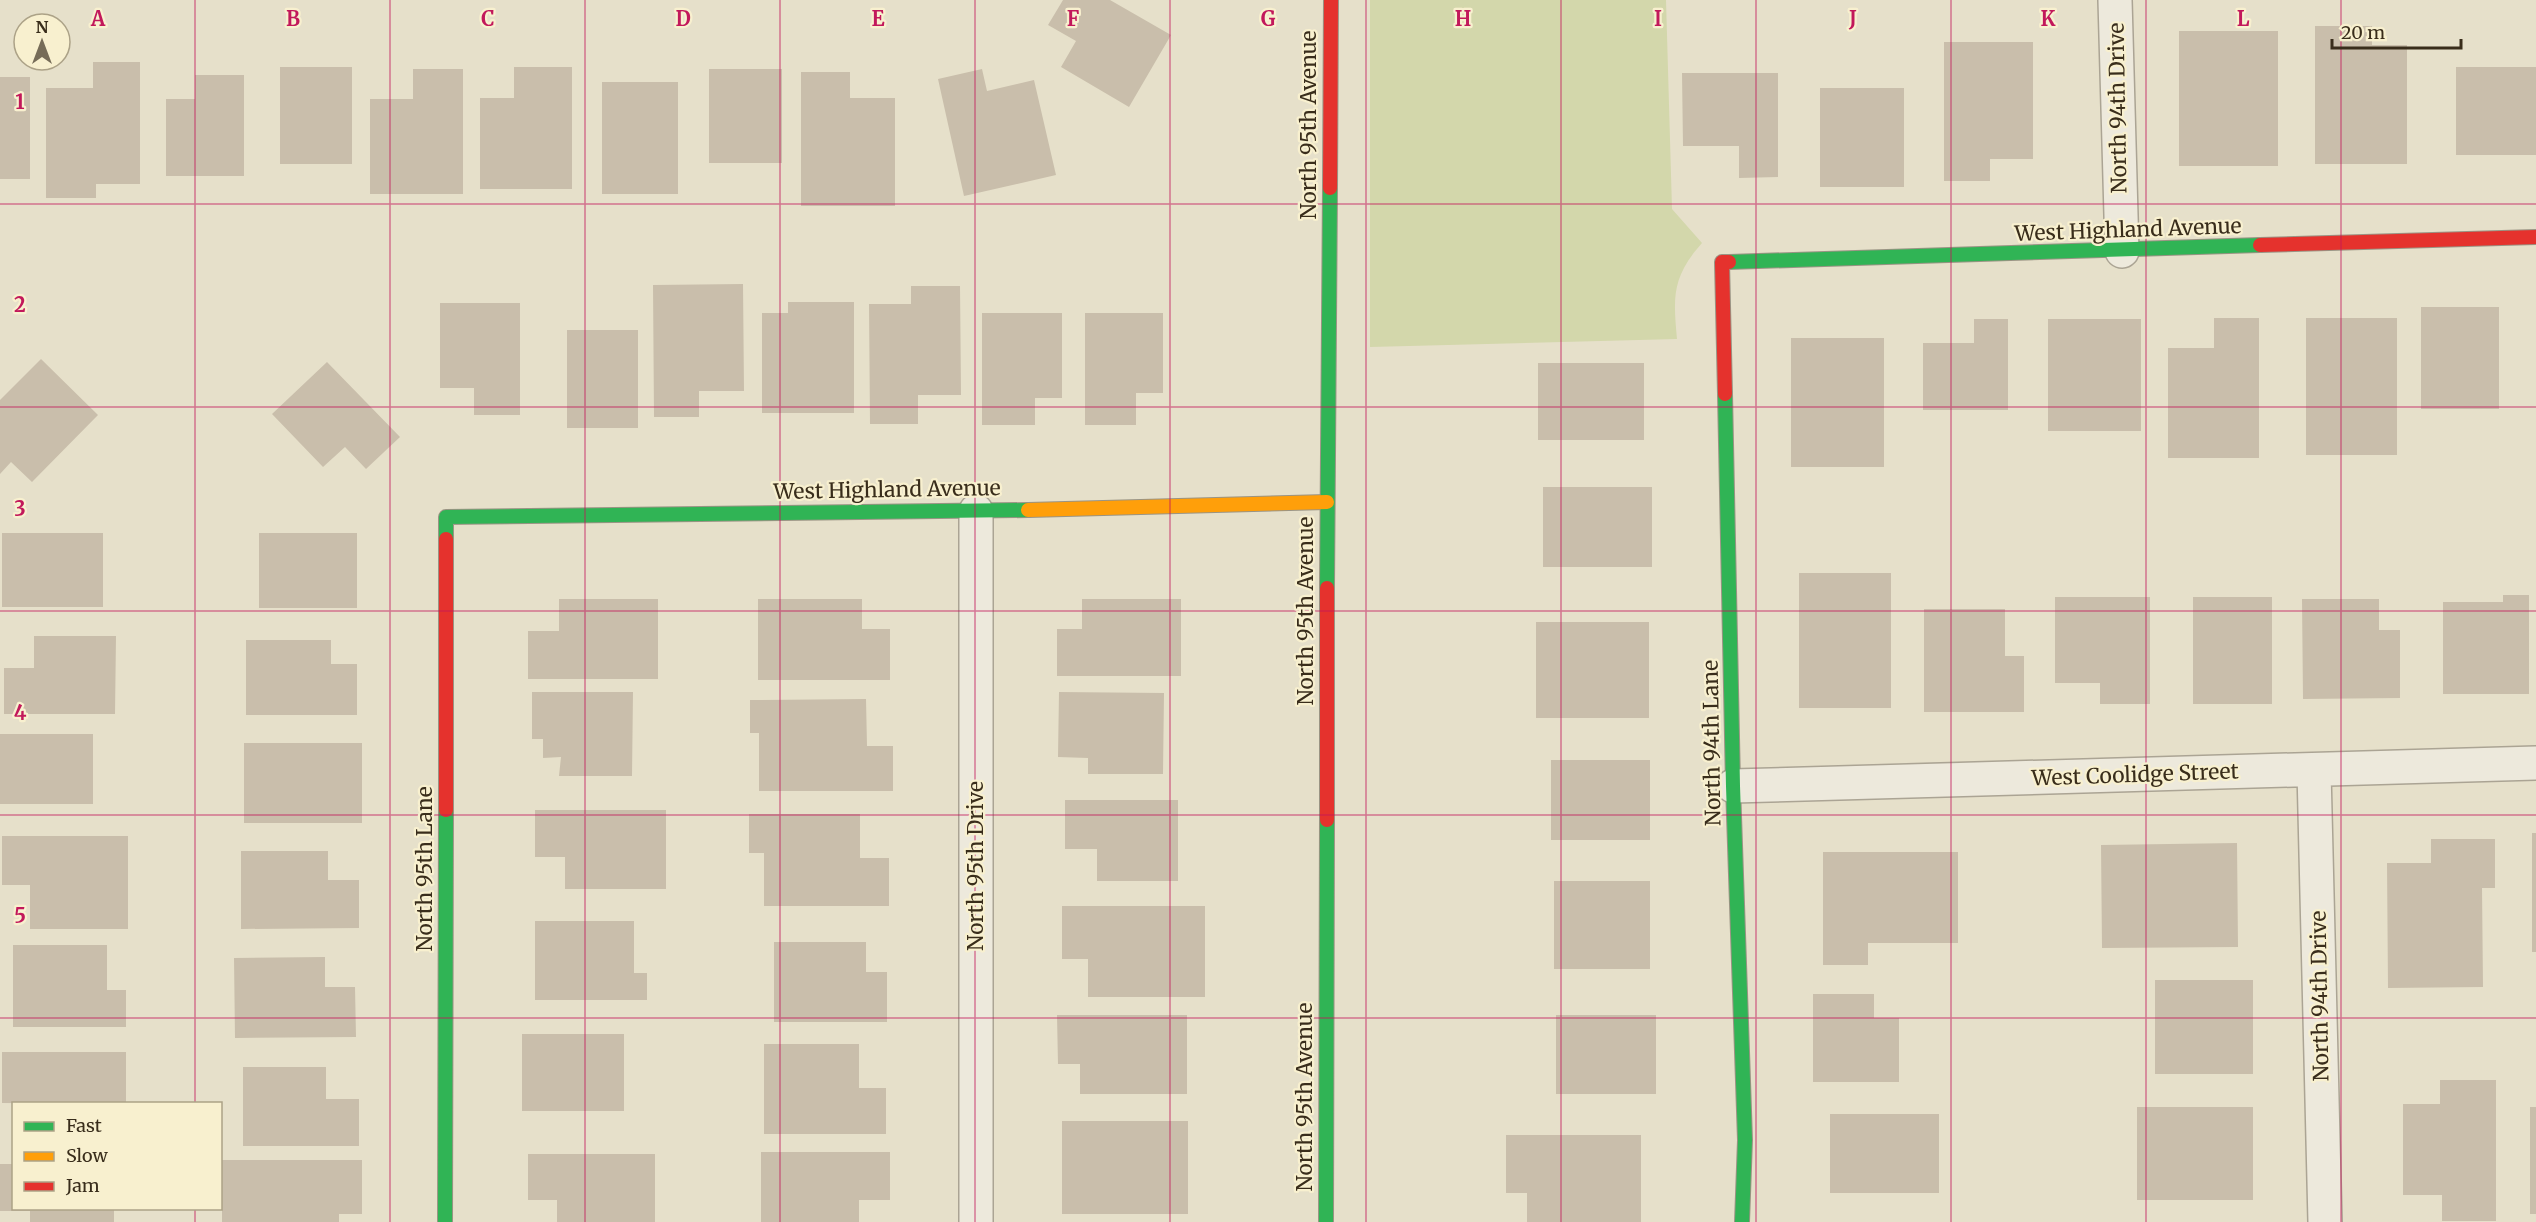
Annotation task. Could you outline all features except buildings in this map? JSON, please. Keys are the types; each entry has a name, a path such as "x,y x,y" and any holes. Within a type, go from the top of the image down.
{"street":[{"name":"North 95th Avenue","path":"1326,1222 1327,502 1331,0"},
{"name":"North 94th Drive","path":"2115,0 2122,251"},
{"name":"West Highland Avenue","path":"1722,262 2536,237"},
{"name":"North 94th Lane","path":"1722,262 1733,786 1745,1140 1742,1222"},
{"name":"West Highland Avenue","path":"446,517 976,511 1327,502"},
{"name":"North 95th Drive","path":"976,511 976,1222"},
{"name":"North 95th Lane","path":"445,1222 446,517"},
{"name":"West Coolidge Street","path":"1733,786 2536,763"},
{"name":"North 94th Drive","path":"2314,771 2325,1222"}],"green space":[{"path":"1370,0 1666,0 1672,209 1702,243 1685,266 1677,288 1675,311 1677,339 1370,347"}],"traffic: fast":[{"path":"1327,588 1330,188"},
{"path":"1729,262 2260,245"},
{"path":"1725,394 1733,786 1745,1140 1742,1222"},
{"path":"446,539 446,517 1028,510"},
{"path":"445,1222 446,810"},
{"path":"1326,1222 1327,820"}],"traffic: slow":[{"path":"1028,510 1327,502"}],"traffic: jam":[{"path":"1330,188 1331,0"},
{"path":"2260,245 2536,237"},
{"path":"1725,394 1722,262 1729,262"},
{"path":"446,539 446,810"},
{"path":"1327,588 1327,820"}]}
